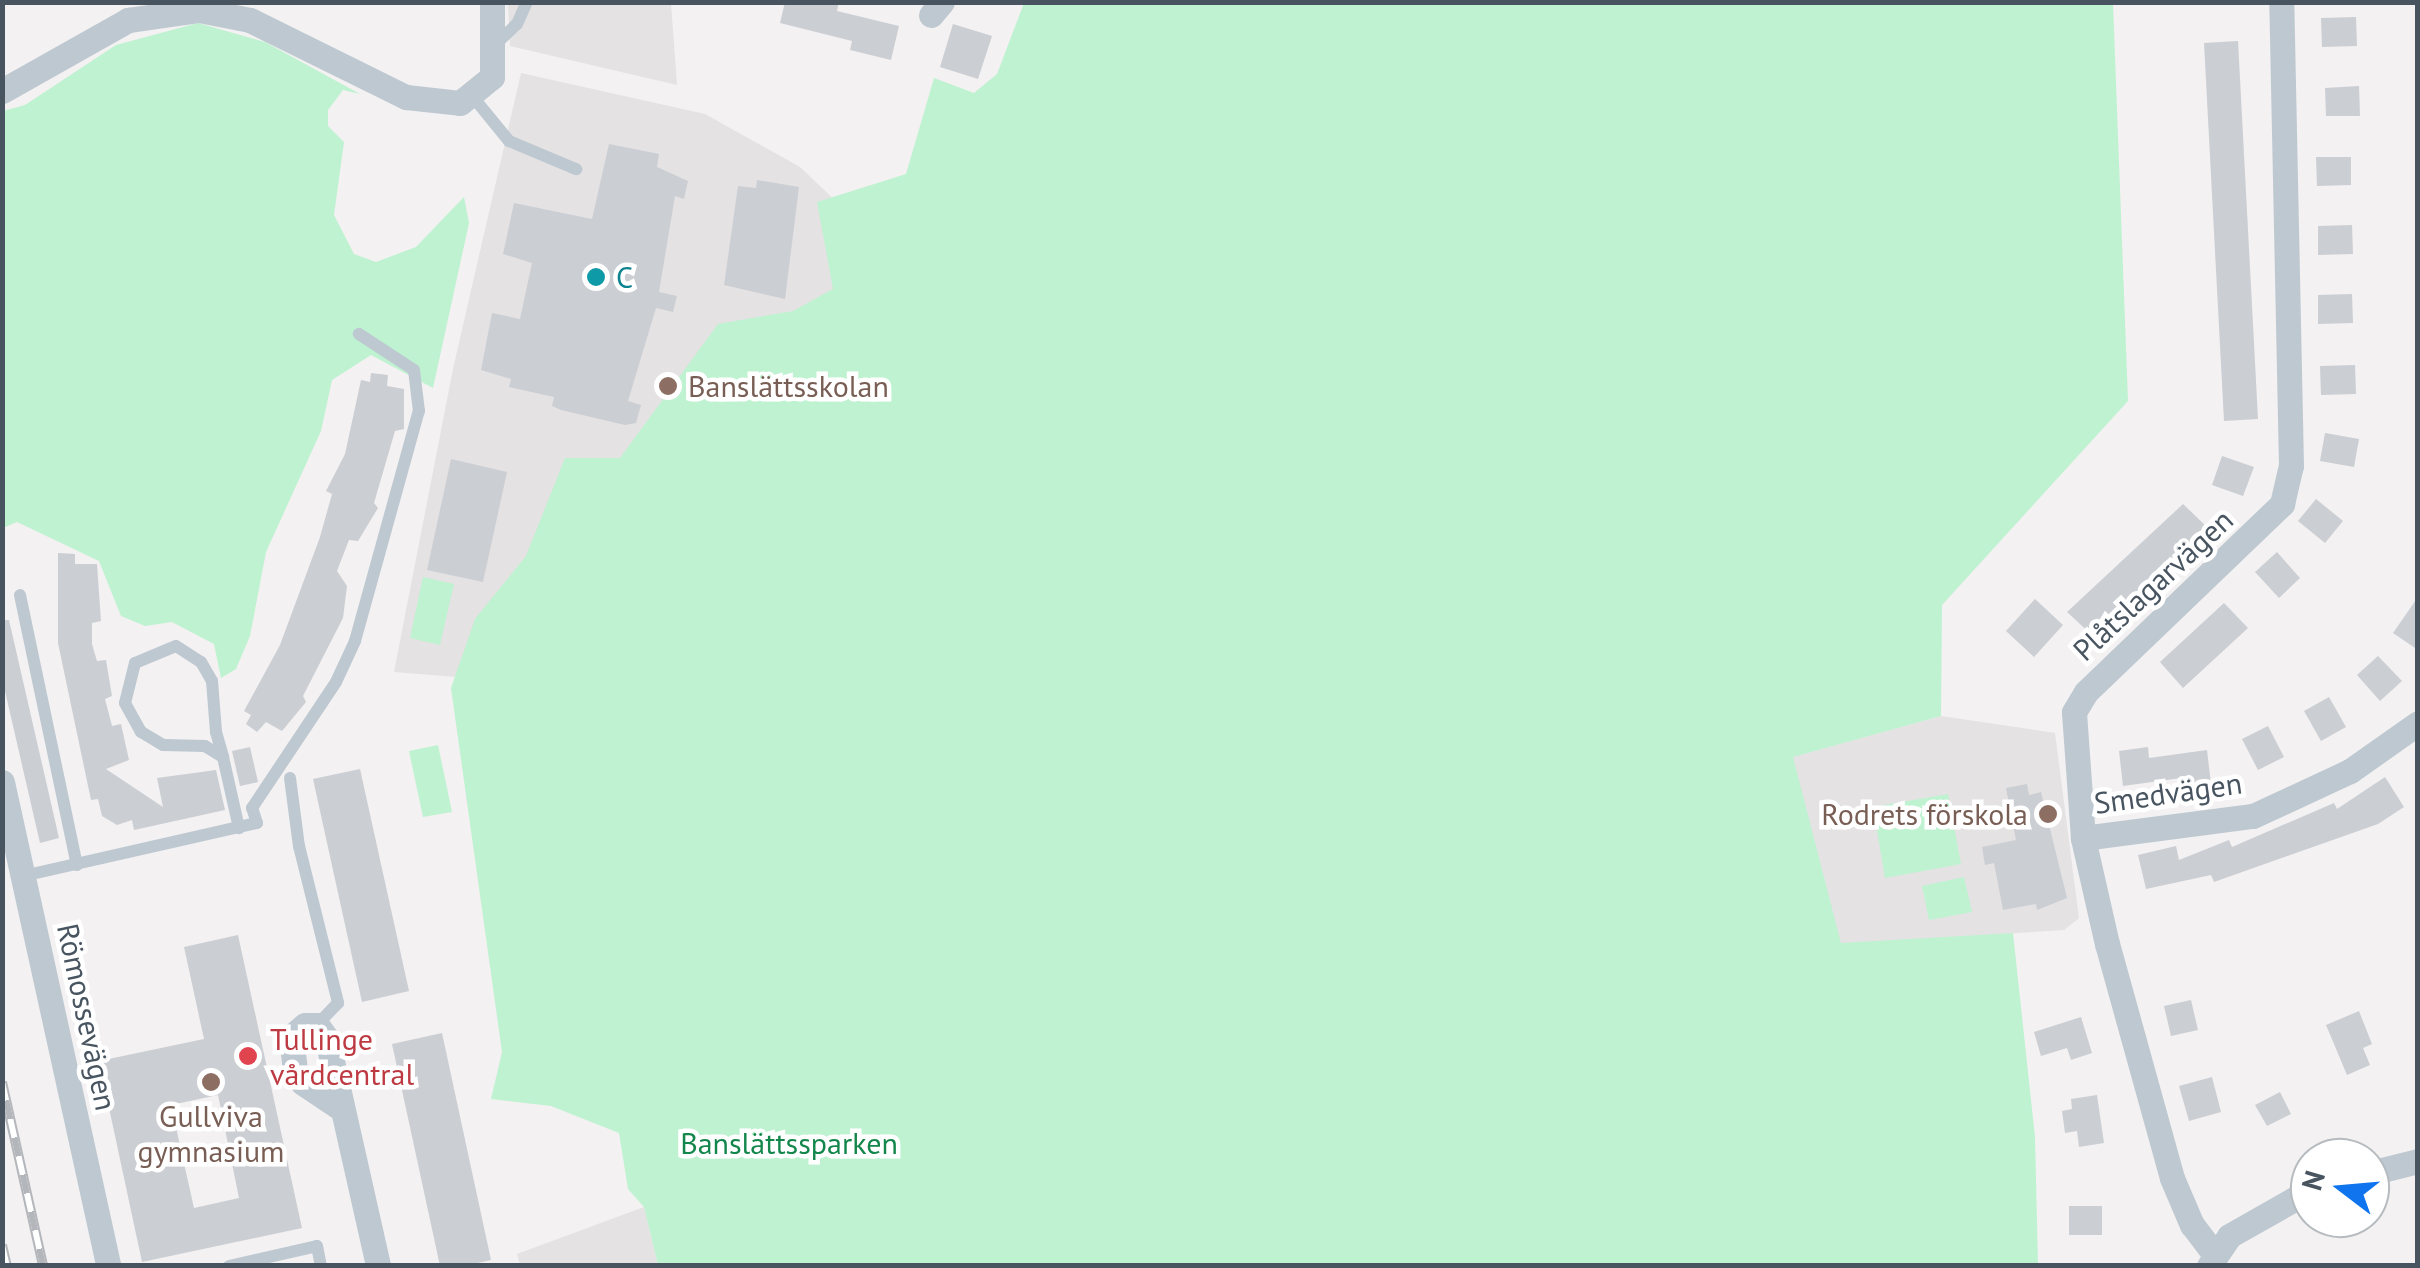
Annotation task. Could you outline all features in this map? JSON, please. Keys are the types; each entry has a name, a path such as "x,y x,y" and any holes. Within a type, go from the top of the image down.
{"street":[{"path":"2,91 128,20 199,10 250,20 406,97 438,105 473,97 492,77 492,2"},
{"name":"Plåtslagarvägen","path":"2215,1262 2192,1225 2172,1178 2083,838 2074,712 2086,692 2256,535 2282,504 2291,466 2281,2"},
{"name":"Smedvägen","path":"2083,838 2252,816 2350,772 2418,723"},
{"name":"Römossevägen","path":"2,782 108,1266"},
{"path":"340,1108 295,1070 291,1037 305,1025 318,1025 327,1039 378,1266"},
{"path":"2390,1168 2418,1161"},
{"path":"2215,1262 2228,1236 2290,1201"}],"lane":[{"path":"495,45 518,24 527,2"},
{"path":"473,97 509,141 576,169"},
{"path":"23,876 257,823 252,808 336,682 355,642 416,422 414,370 359,334"},
{"path":"20,595 77,865"},
{"path":"223,757 205,746 163,745 140,732 125,702 135,662 176,646 201,662 212,681 239,828"},
{"path":"290,778 300,846 338,1003 318,1025"},
{"path":"229,1266 316,1246 321,1266"}],"shaded area":[{"path":"508,3 671,3 677,85 510,46"},
{"name":"Banslättsskolan","path":"521,73 705,114 800,167 842,207 912,713 394,672 453,369"},
{"path":"1941,716 2055,733 2079,918 2064,930 1841,944 1792,757"},
{"path":"644,1207 658,1265 520,1265 517,1254"}],"green space":[{"name":"Banslättssparken","path":"1024,3 2113,3 2128,401 1942,605 1941,716 1793,757 1841,943 2013,933 2035,1137 2038,1265 658,1265 644,1207 628,1189 619,1133 551,1106 491,1099 502,1052 451,688 475,619 526,556 565,458 620,458 718,324 793,311 833,289 817,202 906,174 934,78 974,93 997,74"},
{"path":"198,23 265,42 360,94 343,90 328,110 328,126 344,142 334,215 354,254 376,262 416,247 464,197 469,223 433,388 371,355 332,380 321,431 266,552 250,636 236,669 221,678 214,644 172,622 145,626 121,616 99,561 17,522 3,528 3,111 25,105 116,45"},
{"path":"423,577 454,584 440,645 410,638"},
{"path":"438,745 452,812 423,817 409,751"},
{"path":"1948,794 1961,864 1885,878 1873,807"},
{"path":"1964,877 1972,912 1929,920 1922,886"}],"building":[{"path":"785,2 839,2 837,11 899,26 891,60 850,50 852,41 780,23"},
{"path":"2356,17 2357,46 2322,47 2321,18"},
{"path":"953,24 992,36 978,79 940,67"},
{"path":"2238,41 2258,419 2224,421 2204,43"},
{"path":"2359,86 2360,116 2326,116 2325,88"},
{"name":"C","path":"609,144 659,154 657,167 688,181 684,199 675,196 659,292 677,296 673,312 656,308 628,401 641,405 636,423 625,425 561,410 552,406 554,397 509,387 511,379 481,370 492,313 520,319 532,263 503,254 514,203 592,219"},
{"path":"2316,157 2351,157 2351,185 2317,186"},
{"path":"757,180 799,187 785,299 724,285 738,186 756,188"},
{"path":"2352,225 2353,254 2318,255 2318,226"},
{"path":"2352,294 2353,323 2318,324 2318,295"},
{"path":"2355,365 2356,394 2321,395 2320,366"},
{"path":"371,373 388,375 387,386 404,389 404,429 395,431 374,503 378,508 358,541 349,540 337,571 347,586 343,618 303,696 306,702 282,731 266,722 257,732 246,724 251,715 244,711 280,645 320,537 332,494 326,491 345,454 361,380 370,382"},
{"path":"2325,433 2359,439 2354,467 2320,461"},
{"path":"2222,456 2254,467 2243,496 2212,485"},
{"path":"451,459 507,472 483,582 427,570"},
{"path":"2316,499 2343,521 2325,543 2298,521"},
{"path":"2183,504 2207,527 2095,638 2067,612"},
{"path":"2277,552 2300,578 2279,598 2255,572"},
{"path":"58,553 75,554 75,564 97,564 101,621 92,623 92,644 97,661 106,660 112,696 105,699 112,726 121,724 129,760 106,769 163,807 157,778 216,770 225,810 134,830 132,820 117,825 102,816 98,799 91,800 58,643"},
{"path":"2418,597 2418,650 2393,633"},
{"path":"2035,599 2063,625 2034,657 2006,631"},
{"path":"2224,603 2248,628 2183,688 2160,662"},
{"path":"2,620 9,620 59,838 40,843 2,678"},
{"path":"2378,656 2402,681 2380,701 2357,675"},
{"path":"2329,697 2346,727 2321,741 2304,711"},
{"path":"2268,726 2284,757 2258,770 2242,739"},
{"path":"250,747 258,782 240,786 232,751"},
{"path":"2148,747 2149,758 2207,750 2211,784 2183,788 2181,778 2123,786 2119,751"},
{"path":"360,769 409,991 362,1002 313,779"},
{"path":"2385,777 2404,807 2378,824 2214,882 2211,875 2146,889 2138,855 2176,846 2179,860 2229,840 2232,847 2334,803 2337,809"},
{"path":"2027,784 2029,795 2041,792 2067,898 2037,910 2036,904 2003,910 1994,863 1985,865 1982,847 2016,840 2006,788"},
{"path":"238,935 302,1228 142,1262 99,1061 204,1039 184,947","holes":["218,1095 239,1198 194,1208 171,1105"]},
{"path":"2191,1000 2198,1030 2171,1036 2164,1006"},
{"path":"2359,1011 2372,1044 2363,1048 2370,1065 2347,1075 2326,1025"},
{"path":"2081,1017 2092,1053 2071,1060 2067,1048 2041,1056 2034,1032"},
{"path":"442,1033 491,1260 464,1266 440,1266 392,1044"},
{"path":"2212,1077 2221,1112 2189,1121 2179,1086"},
{"path":"2280,1092 2291,1114 2267,1126 2255,1105"},
{"path":"2097,1095 2104,1143 2079,1147 2077,1131 2065,1133 2062,1111 2072,1109 2071,1099"},
{"path":"2069,1206 2102,1206 2102,1235 2069,1235"}],"railway":[{"path":"2,1082 43,1266"},
{"path":"2,1245 7,1266"}],"place":[{"name":"C","path":"596,277"},
{"name":"Banslättsskolan","path":"668,386"},
{"name":"Rodrets förskola","path":"2048,814"},
{"name":"Tullinge vårdcentral","path":"248,1056"},
{"name":"Gullviva gymnasium","path":"211,1082"}]}
